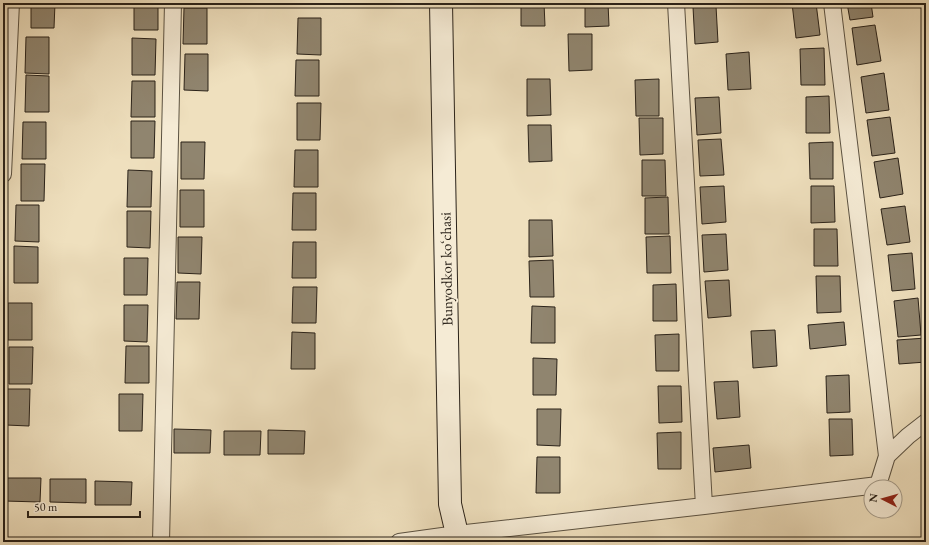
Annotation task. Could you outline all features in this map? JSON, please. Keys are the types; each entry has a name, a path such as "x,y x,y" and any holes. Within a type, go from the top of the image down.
{"main road":[{"name":"Bunyodkor koʻchasi","path":"441,3 450,504 457,534"}],"street":[{"path":"3,174 11,3"},
{"path":"161,542 174,3"},
{"path":"676,3 704,506"},
{"path":"399,542 878,485 887,456 832,3"},
{"path":"887,456 908,436 926,422"}],"building":[{"path":"31,3 55,3 54,28 31,28"},
{"path":"134,3 158,3 158,30 134,30"},
{"path":"294,3 317,3 317,7 293,7"},
{"path":"521,3 544,3 545,26 521,26"},
{"path":"585,3 608,3 609,26 585,27"},
{"path":"792,3 816,3 820,35 796,38"},
{"path":"847,3 871,3 873,17 850,20"},
{"path":"716,6 718,42 695,44 693,7"},
{"path":"184,8 207,8 207,44 183,44"},
{"path":"298,18 321,18 321,55 297,54"},
{"path":"875,25 881,61 857,65 852,28"},
{"path":"568,34 592,34 592,70 569,71"},
{"path":"26,37 49,37 49,74 25,73"},
{"path":"132,38 156,39 155,75 132,75"},
{"path":"824,48 825,85 801,85 800,49"},
{"path":"749,52 751,89 728,90 726,54"},
{"path":"185,54 208,54 208,91 184,90"},
{"path":"296,60 319,60 319,96 295,96"},
{"path":"884,73 889,110 866,113 861,77"},
{"path":"26,75 49,76 49,112 25,112"},
{"path":"527,79 550,79 551,115 527,116"},
{"path":"659,79 659,116 636,116 635,80"},
{"path":"132,81 155,81 155,117 131,117"},
{"path":"829,96 830,133 806,133 806,97"},
{"path":"719,97 721,133 697,135 695,98"},
{"path":"297,103 321,103 320,140 297,140"},
{"path":"890,117 895,153 872,156 867,120"},
{"path":"639,118 663,118 663,154 640,155"},
{"path":"131,121 155,121 154,158 131,158"},
{"path":"23,122 46,122 46,159 22,159"},
{"path":"528,125 551,125 552,161 529,162"},
{"path":"721,139 724,175 700,176 698,140"},
{"path":"181,142 205,142 204,179 181,179"},
{"path":"833,142 833,179 810,179 809,143"},
{"path":"295,150 318,150 318,187 294,187"},
{"path":"898,158 903,194 880,198 874,162"},
{"path":"642,160 665,160 666,196 642,196"},
{"path":"21,164 45,164 44,201 21,201"},
{"path":"128,170 152,171 151,207 127,207"},
{"path":"724,186 726,222 702,224 700,187"},
{"path":"811,186 834,186 835,222 811,223"},
{"path":"180,190 204,190 204,227 180,227"},
{"path":"293,193 316,193 316,230 292,230"},
{"path":"668,197 669,234 645,234 645,198"},
{"path":"16,205 39,205 39,242 15,241"},
{"path":"905,206 910,242 887,245 881,209"},
{"path":"127,211 151,211 150,248 127,247"},
{"path":"529,220 552,220 553,256 529,257"},
{"path":"814,229 837,229 838,266 814,266"},
{"path":"726,234 728,270 704,272 702,235"},
{"path":"670,236 671,273 647,273 646,237"},
{"path":"178,237 202,237 201,274 178,273"},
{"path":"293,242 316,242 316,278 292,278"},
{"path":"14,246 38,247 38,283 14,283"},
{"path":"912,253 915,289 892,291 888,255"},
{"path":"124,258 148,258 147,295 124,295"},
{"path":"553,260 554,297 530,297 529,261"},
{"path":"816,276 840,276 841,312 817,313"},
{"path":"729,280 731,316 708,318 705,281"},
{"path":"177,282 200,282 199,319 176,319"},
{"path":"676,284 677,321 653,321 653,285"},
{"path":"293,287 317,287 316,323 292,323"},
{"path":"918,298 921,335 898,337 894,301"},
{"path":"8,303 32,303 32,340 8,340"},
{"path":"124,305 148,305 147,342 124,341"},
{"path":"532,306 555,307 555,343 531,343"},
{"path":"844,322 846,345 810,349 808,325"},
{"path":"775,330 777,366 753,368 751,331"},
{"path":"292,332 315,333 315,369 291,369"},
{"path":"679,334 679,371 656,371 655,335"},
{"path":"926,338 926,362 899,364 897,340"},
{"path":"126,346 149,346 149,383 125,383"},
{"path":"9,347 33,347 32,384 9,384"},
{"path":"533,358 557,359 556,395 533,395"},
{"path":"849,375 850,412 827,413 826,376"},
{"path":"738,381 740,417 717,419 714,382"},
{"path":"658,386 681,386 682,422 659,423"},
{"path":"6,389 30,389 29,426 6,425"},
{"path":"119,394 143,394 142,431 119,431"},
{"path":"537,409 561,409 560,446 537,445"},
{"path":"829,419 852,419 853,455 830,456"},
{"path":"174,429 211,430 210,453 174,453"},
{"path":"268,430 305,431 304,454 268,454"},
{"path":"224,431 261,431 260,455 224,455"},
{"path":"681,432 681,469 658,469 657,433"},
{"path":"749,445 751,468 715,472 713,448"},
{"path":"537,457 560,457 560,493 536,493"},
{"path":"4,478 41,478 40,502 4,501"},
{"path":"50,479 86,479 86,503 50,502"},
{"path":"95,481 132,482 131,505 95,505"}]}
